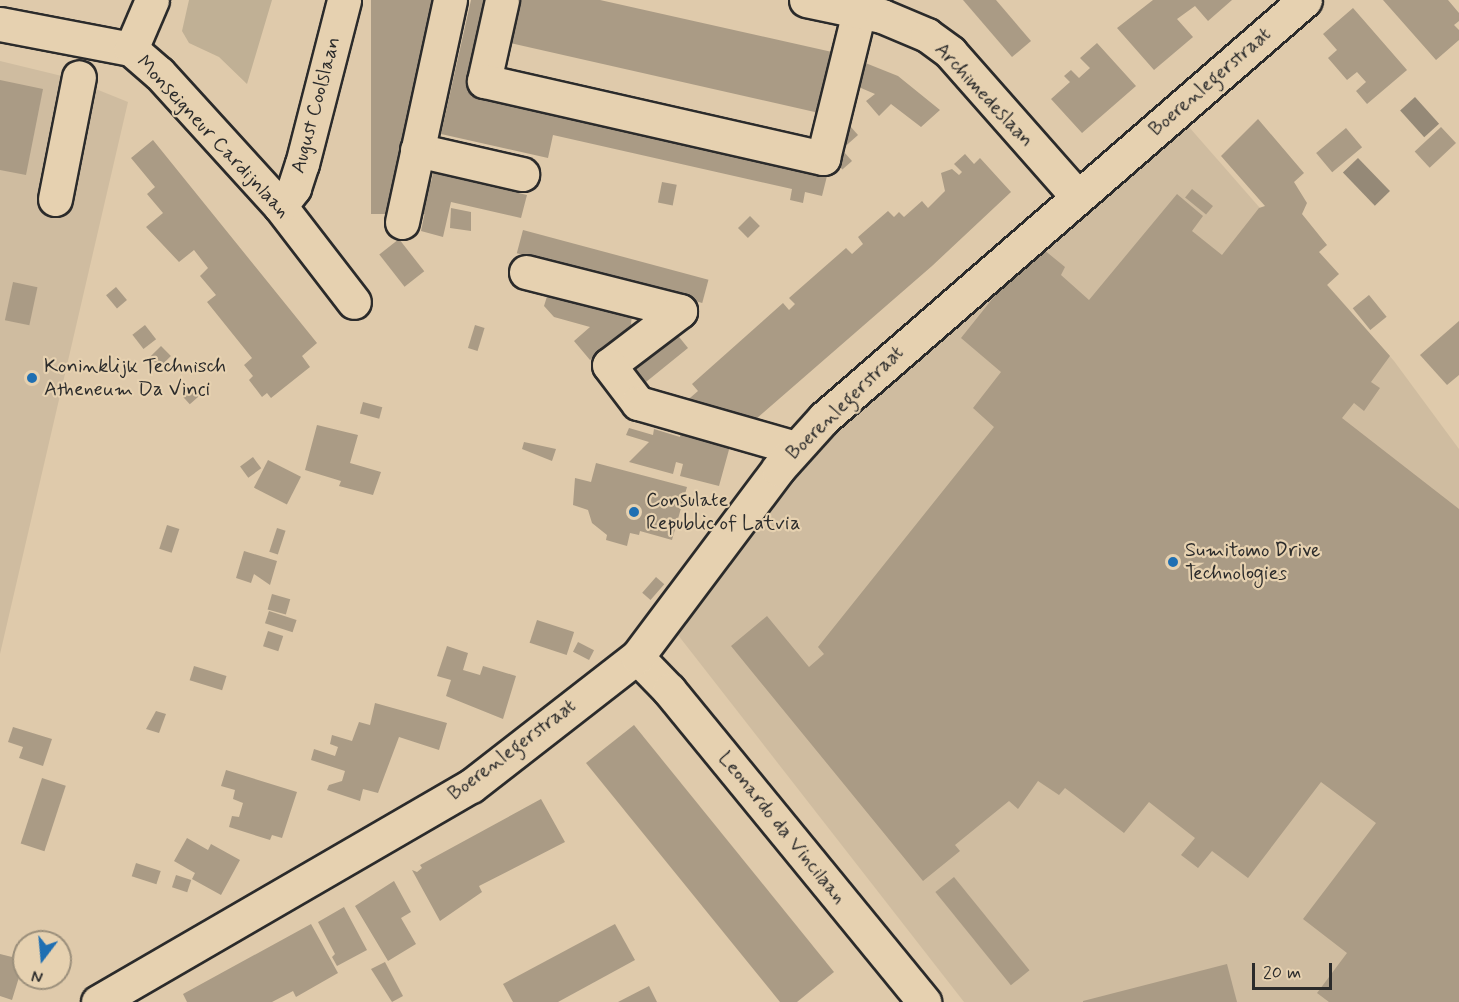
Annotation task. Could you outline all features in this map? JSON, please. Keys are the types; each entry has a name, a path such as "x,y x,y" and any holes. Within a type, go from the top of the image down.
{"street":[{"path":"131,49 153,0"},
{"name":"August Coolslaan","path":"280,206 294,188 302,164 344,0"},
{"path":"402,222 450,0"},
{"path":"501,0 484,81 823,158 859,11"},
{"name":"Archimedeslaan","path":"806,0 882,16 927,35 950,52 1077,196"},
{"name":"Boerenlegerstraat","path":"98,1002 471,786 637,657 795,448 873,373 1305,0"},
{"name":"Monseigneur Cardijnlaan","path":"0,24 131,49 159,73 280,206 354,302"},
{"path":"55,199 79,77"},
{"path":"417,150 522,174"},
{"path":"526,272 680,311 609,365 638,403 795,448"},
{"name":"Leonardo da Vincilaan","path":"637,657 669,690 924,1002"}],"shaded area":[{"path":"189,0 272,0 247,84 219,57 189,43 182,31"},
{"name":"Koninklijk Technisch Atheneum Da Vinci","path":"0,61 66,77 128,102 0,654"},
{"path":"1415,97 1439,124 1424,137 1400,110"},
{"name":"Sumitomo Drive Technologies","path":"1189,127 1394,361 1459,449 1459,1002 964,1002 678,635 802,458 1038,243"},
{"path":"1358,158 1390,191 1375,206 1343,173"}],"building":[{"path":"371,0 431,0 431,214 371,214"},
{"path":"471,0 498,0 476,94 828,172 822,196 805,192 803,203 790,200 792,189 553,135 548,158 441,134"},
{"path":"509,0 600,0 841,54 828,115 501,41"},
{"path":"963,0 996,0 1031,41 1012,57"},
{"path":"1153,0 1232,0 1208,21 1195,6 1177,19 1193,37 1154,70 1117,28"},
{"path":"1383,0 1448,0 1459,13 1459,21 1454,25 1459,30 1459,40 1436,60"},
{"path":"1353,8 1407,70 1367,104 1356,91 1366,82 1357,72 1347,80 1328,58 1337,50 1323,34"},
{"path":"1097,43 1136,86 1082,133 1051,99 1070,82 1064,76 1071,70 1079,78 1090,68 1080,58"},
{"path":"853,58 898,76 940,110 921,127 891,104 879,116 866,101 875,94 847,82"},
{"path":"0,80 43,89 26,175 0,170"},
{"name":"Sumitomo Drive Technologies","path":"1258,119 1304,173 1294,182 1307,203 1302,214 1327,245 1319,252 1339,274 1327,285 1390,356 1371,382 1380,388 1364,411 1354,403 1342,418 1459,509 1459,1002 1329,1002 1317,993 1347,953 1303,919 1376,823 1321,782 1248,878 1212,851 1198,868 1181,855 1195,838 1149,802 1124,833 1065,788 1059,795 1038,781 1018,809 1009,801 955,845 960,851 923,881 731,646 767,616 809,667 824,654 818,647 994,427 973,408 1001,372 961,338 1029,253 1038,245 1065,267 1061,275 1089,300 1177,194 1203,216 1192,231 1222,255 1259,208 1265,206 1221,156"},
{"path":"850,126 858,135 846,146 838,137"},
{"path":"1441,127 1456,143 1430,168 1415,152"},
{"path":"1346,128 1362,147 1332,172 1316,153"},
{"path":"153,140 317,343 302,356 310,367 271,398 267,393 262,397 249,380 253,376 244,365 252,358 207,302 216,295 200,276 208,268 194,250 179,262 146,227 163,213 147,194 155,187 131,158"},
{"path":"844,152 852,161 842,170 834,161"},
{"path":"965,154 974,164 980,158 1011,192 932,266 748,426 683,404 698,391 692,384 783,303 789,310 795,304 789,298 846,248 852,254 863,244 858,237 888,211 894,217 899,212 904,217 922,201 928,208 945,191 941,173 952,169 959,175 962,172 954,164"},
{"path":"433,173 527,195 521,218 451,202 443,237 421,231"},
{"path":"662,182 677,185 673,205 658,203"},
{"path":"1192,189 1213,206 1206,215 1185,198"},
{"path":"451,208 471,212 471,231 450,228"},
{"path":"750,216 760,226 748,238 738,228"},
{"path":"523,230 708,280 702,303 517,253"},
{"path":"399,239 424,271 405,287 379,254"},
{"path":"13,282 37,287 29,325 5,320"},
{"path":"116,287 127,300 117,308 106,295"},
{"path":"549,290 632,313 631,325 590,360 574,341 590,327 554,317 544,306"},
{"path":"1369,295 1387,317 1370,330 1353,308"},
{"path":"1459,321 1459,375 1447,385 1420,355"},
{"path":"145,325 156,339 143,349 132,335"},
{"path":"475,325 485,328 478,351 468,348"},
{"path":"671,327 688,348 641,386 624,365"},
{"path":"161,346 171,356 160,367 150,357"},
{"path":"193,384 202,394 190,404 181,395"},
{"path":"363,402 382,407 379,419 360,414"},
{"path":"317,425 358,435 350,463 381,472 373,495 339,486 341,481 305,470"},
{"path":"629,428 653,435 654,429 680,437 681,430 730,446 719,486 680,476 683,464 676,462 673,474 629,462 649,442 626,435"},
{"path":"524,442 556,449 552,461 522,449"},
{"path":"253,457 261,468 248,478 240,466"},
{"path":"268,460 301,477 287,504 254,488"},
{"name":"Consulate Republic of Latvia","path":"596,463 687,487 672,540 640,531 639,535 630,533 627,546 606,540 607,535 592,523 588,510 573,505 575,478 591,482"},
{"path":"167,525 179,529 172,553 159,549"},
{"path":"277,528 286,531 278,555 269,552"},
{"path":"244,551 277,561 270,585 254,574 251,583 236,578"},
{"path":"656,577 664,584 651,600 642,593"},
{"path":"272,594 290,599 286,615 268,609"},
{"path":"269,611 297,620 293,632 265,623"},
{"path":"537,620 574,632 567,655 530,643"},
{"path":"268,631 283,636 278,651 263,646"},
{"path":"578,642 594,650 589,660 573,652"},
{"path":"447,646 468,653 463,670 480,675 483,666 516,676 503,719 446,696 451,680 437,676"},
{"path":"194,666 227,676 222,690 190,680"},
{"path":"375,703 447,723 439,750 399,737 378,793 363,789 360,801 327,790 329,785 342,781 345,771 311,760 314,749 335,756 338,747 330,744 332,735 352,741 359,722 370,725"},
{"path":"156,711 166,714 159,733 146,729"},
{"path":"634,725 834,972 797,1002 780,1002 586,763"},
{"path":"13,727 52,739 43,766 19,758 23,747 8,742"},
{"path":"226,770 297,792 282,838 272,835 270,840 229,827 232,816 239,817 243,803 233,799 235,790 221,786"},
{"path":"42,778 66,786 44,851 21,844"},
{"path":"541,799 565,842 479,886 482,892 440,921 412,870 417,872 422,868 420,865"},
{"path":"187,838 208,850 211,844 240,860 221,895 192,879 195,873 174,861"},
{"path":"136,863 161,871 156,884 132,876"},
{"path":"176,875 191,880 187,892 172,887"},
{"path":"954,877 1030,970 1011,985 935,892"},
{"path":"394,881 411,912 401,918 416,944 388,961 355,906"},
{"path":"344,907 367,950 337,966 332,957 335,954 318,922"},
{"path":"311,924 338,973 296,997 293,991 272,1002 187,1002 183,994"},
{"path":"615,924 635,960 558,1002 513,1002 503,984"},
{"path":"0,954 12,957 12,990 15,990 12,1000 0,996"},
{"path":"385,962 403,996 392,1002 371,969"},
{"path":"1227,964 1237,1002 1083,1002 1083,1001"},
{"path":"649,986 657,1002 618,1002"}],"place":[{"name":"Koninklijk Technisch Atheneum Da Vinci","path":"32,378"},
{"name":"Consulate Republic of Latvia","path":"634,512"},
{"name":"Sumitomo Drive Technologies","path":"1173,562"}]}
